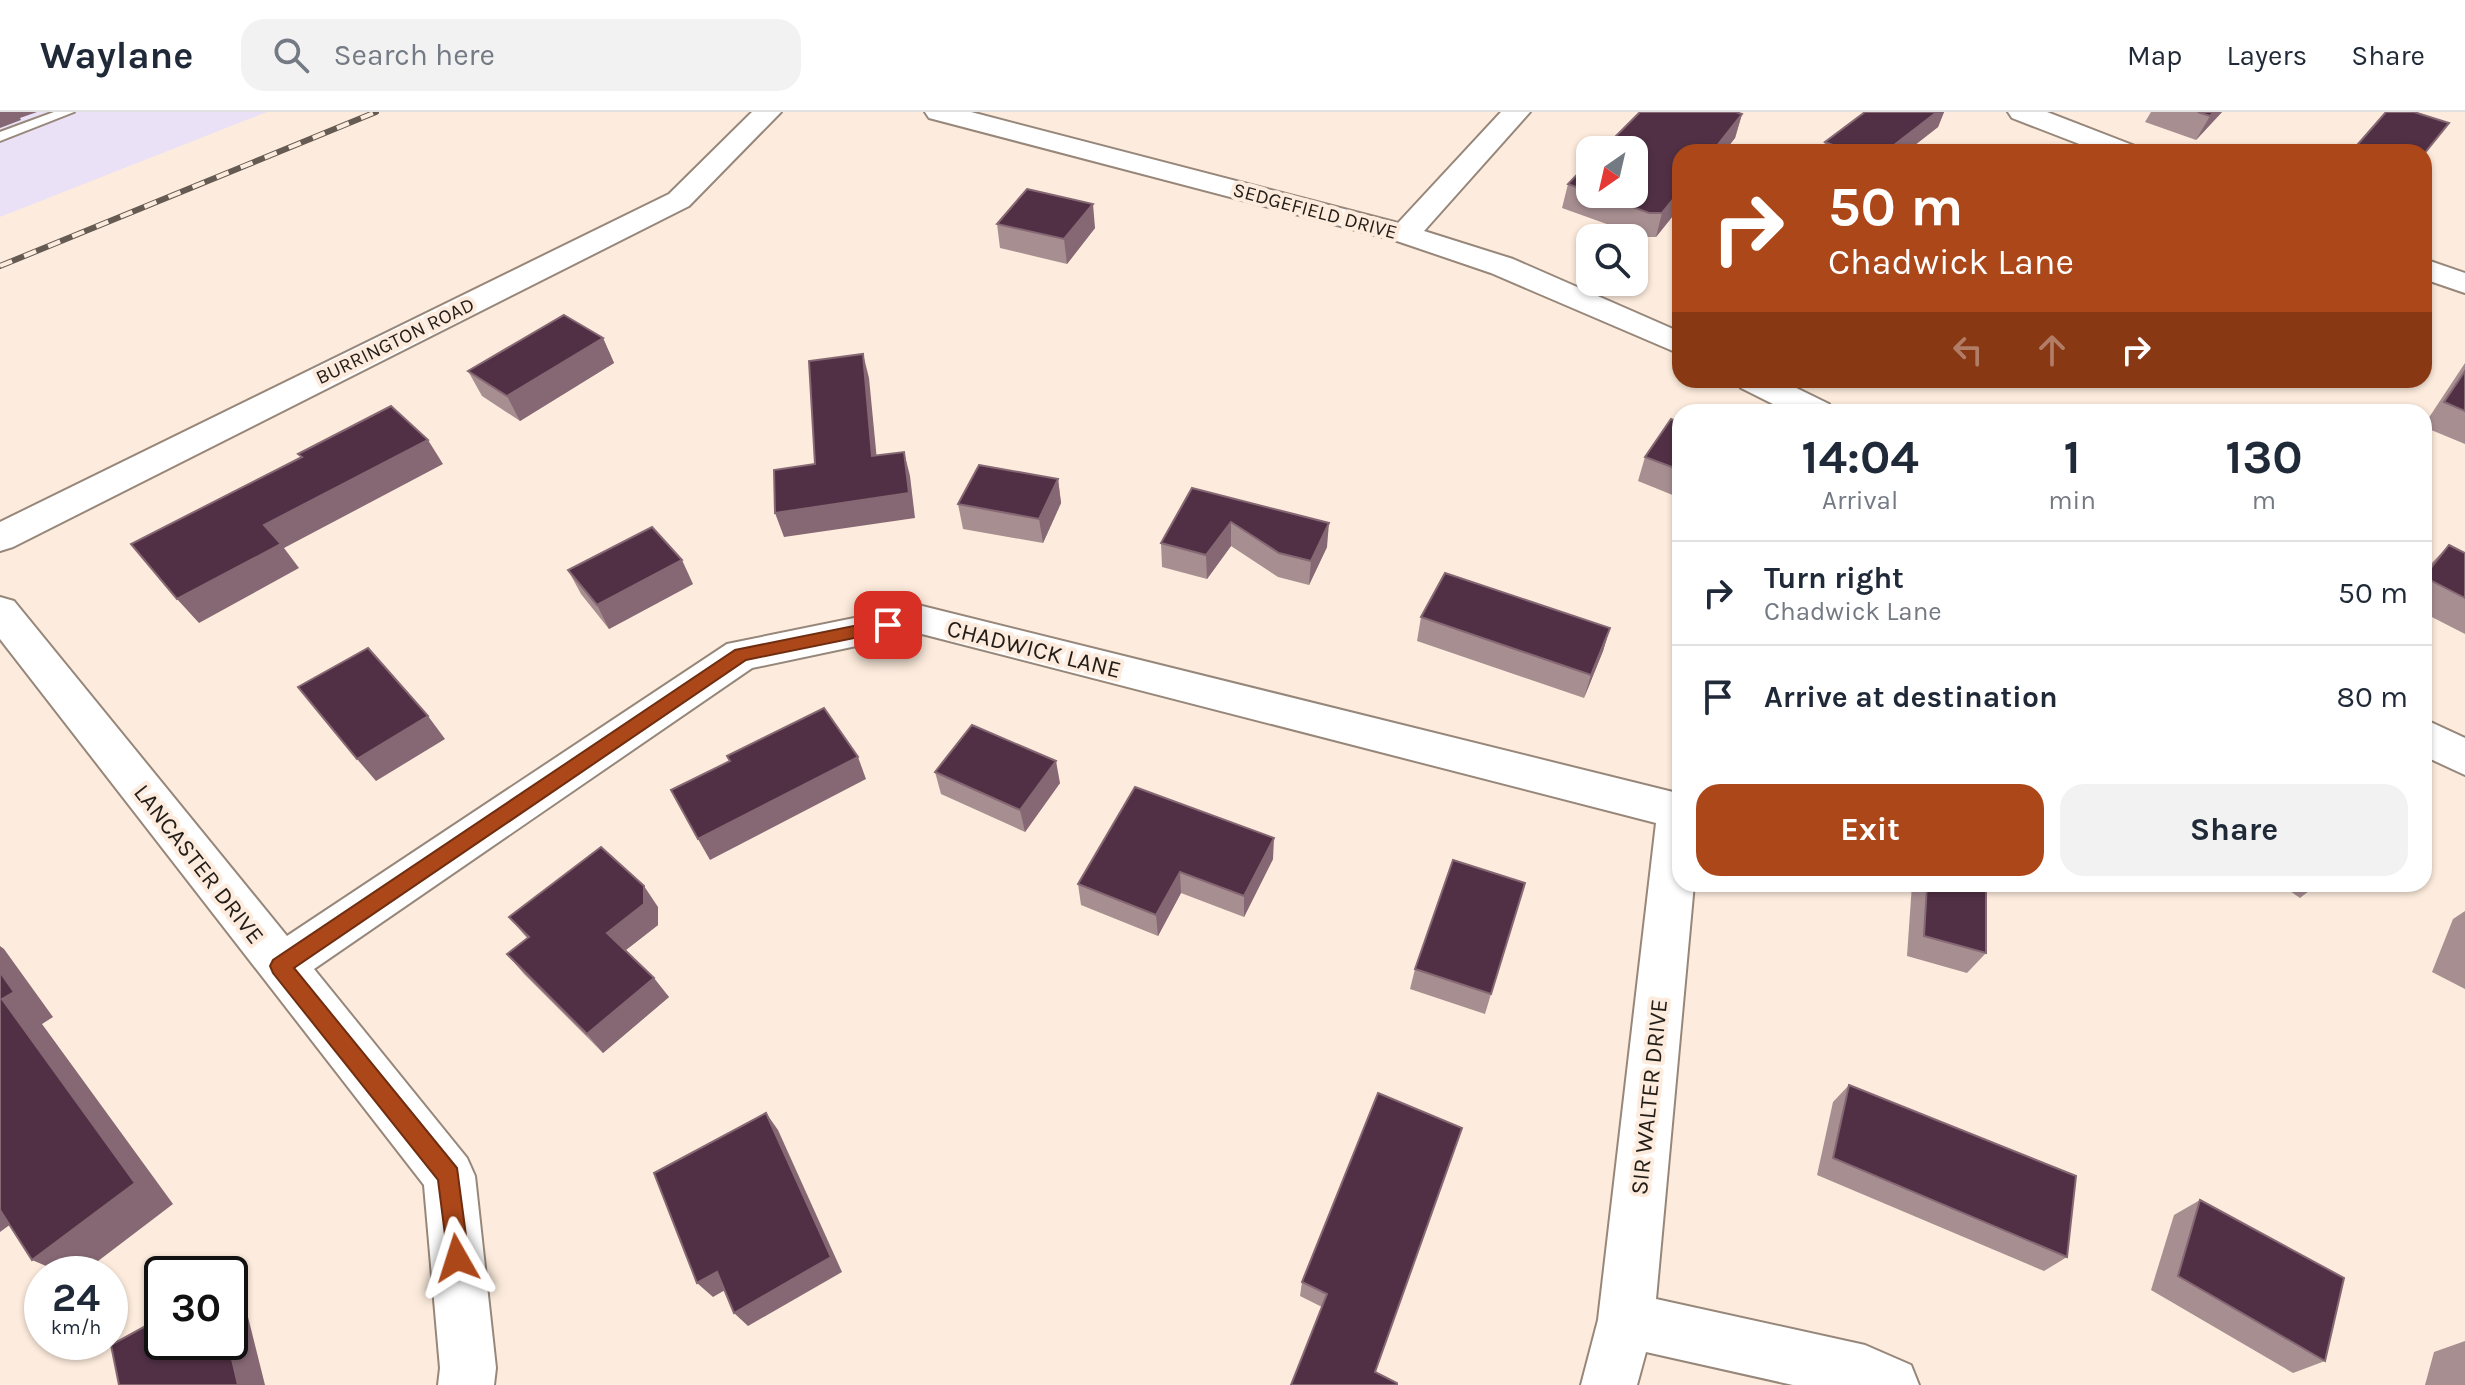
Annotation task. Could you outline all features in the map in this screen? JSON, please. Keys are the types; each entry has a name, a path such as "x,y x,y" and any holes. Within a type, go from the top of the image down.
{"street":[{"name":"BURRINGTON ROAD","path":"0,538 679,200 767,112"},
{"name":"SEDGEFIELD DRIVE","path":"939,112 1405,234 1502,266 1672,340"},
{"path":"1405,234 1516,112"},
{"path":"2022,112 2104,144"},
{"path":"2432,271 2465,284"},
{"path":"1769,388 1801,404"},
{"name":"LANCASTER DRIVE","path":"0,611 449,1176 468,1368 466,1385"},
{"name":"CHADWICK LANE","path":"280,966 741,655 918,619 1672,807"},
{"path":"2432,740 2465,758"},
{"name":"SIR WALTER DRIVE","path":"1609,1385 1626,1320 1672,876"},
{"path":"1626,1320 1865,1373 1891,1385"}],"lane":[{"path":"0,137 67,112"}],"shaded area":[{"path":"0,112 267,112 0,217"}],"building":[{"path":"1640,112 1742,114 1718,144 1672,144 1672,201 1662,213 1635,208 1648,208 1648,136 1616,136"},
{"path":"1865,112 1937,112 1895,144 1825,142"},
{"path":"2386,112 2414,112 2449,123 2432,144 2358,144"},
{"path":"1576,176 1576,187 1568,184"},
{"path":"1027,189 1093,204 1064,239 997,224"},
{"path":"564,315 603,338 507,396 468,371"},
{"path":"863,354 872,456 904,452 909,493 775,513 774,470 815,464 809,361"},
{"path":"2465,371 2465,411 2444,402"},
{"path":"391,406 428,440 264,525 281,544 177,599 131,544 302,457 298,454"},
{"path":"1671,419 1672,419 1672,467 1645,457"},
{"path":"979,465 1058,479 1039,519 958,504"},
{"path":"1192,488 1329,523 1311,561 1279,553 1231,522 1206,555 1161,543"},
{"path":"652,527 682,560 597,605 568,570"},
{"path":"2449,545 2465,553 2465,598 2432,581 2432,567"},
{"path":"1445,573 1610,628 1591,675 1421,617"},
{"path":"368,648 428,716 357,759 298,687"},
{"path":"824,708 858,757 698,839 671,790 730,761 727,756"},
{"path":"972,725 1056,761 1020,810 935,772"},
{"path":"1135,787 1274,838 1244,896 1180,872 1156,915 1078,884"},
{"path":"601,847 644,886 644,904 607,933 654,978 587,1034 507,954 529,937 509,917"},
{"path":"1453,860 1525,883 1491,994 1415,969"},
{"path":"1927,892 1986,892 1986,953 1924,936"},
{"path":"0,972 14,992 2,999 135,1183 37,1256 29,1256 0,1210"},
{"path":"1849,1085 2076,1176 2067,1257 1833,1158"},
{"path":"1378,1093 1462,1128 1375,1372 1397,1385 1291,1385 1327,1294 1302,1282"},
{"path":"766,1113 831,1257 734,1313 717,1272 697,1283 654,1173"},
{"path":"2200,1200 2344,1278 2325,1361 2178,1276"},
{"path":"144,1327 144,1360 232,1360 238,1385 119,1385 114,1360 128,1360 128,1336"}],"railway":[{"path":"0,266 376,112"}],"route":[{"path":"457,1258 449,1176 280,966 741,655 888,625"}]}
